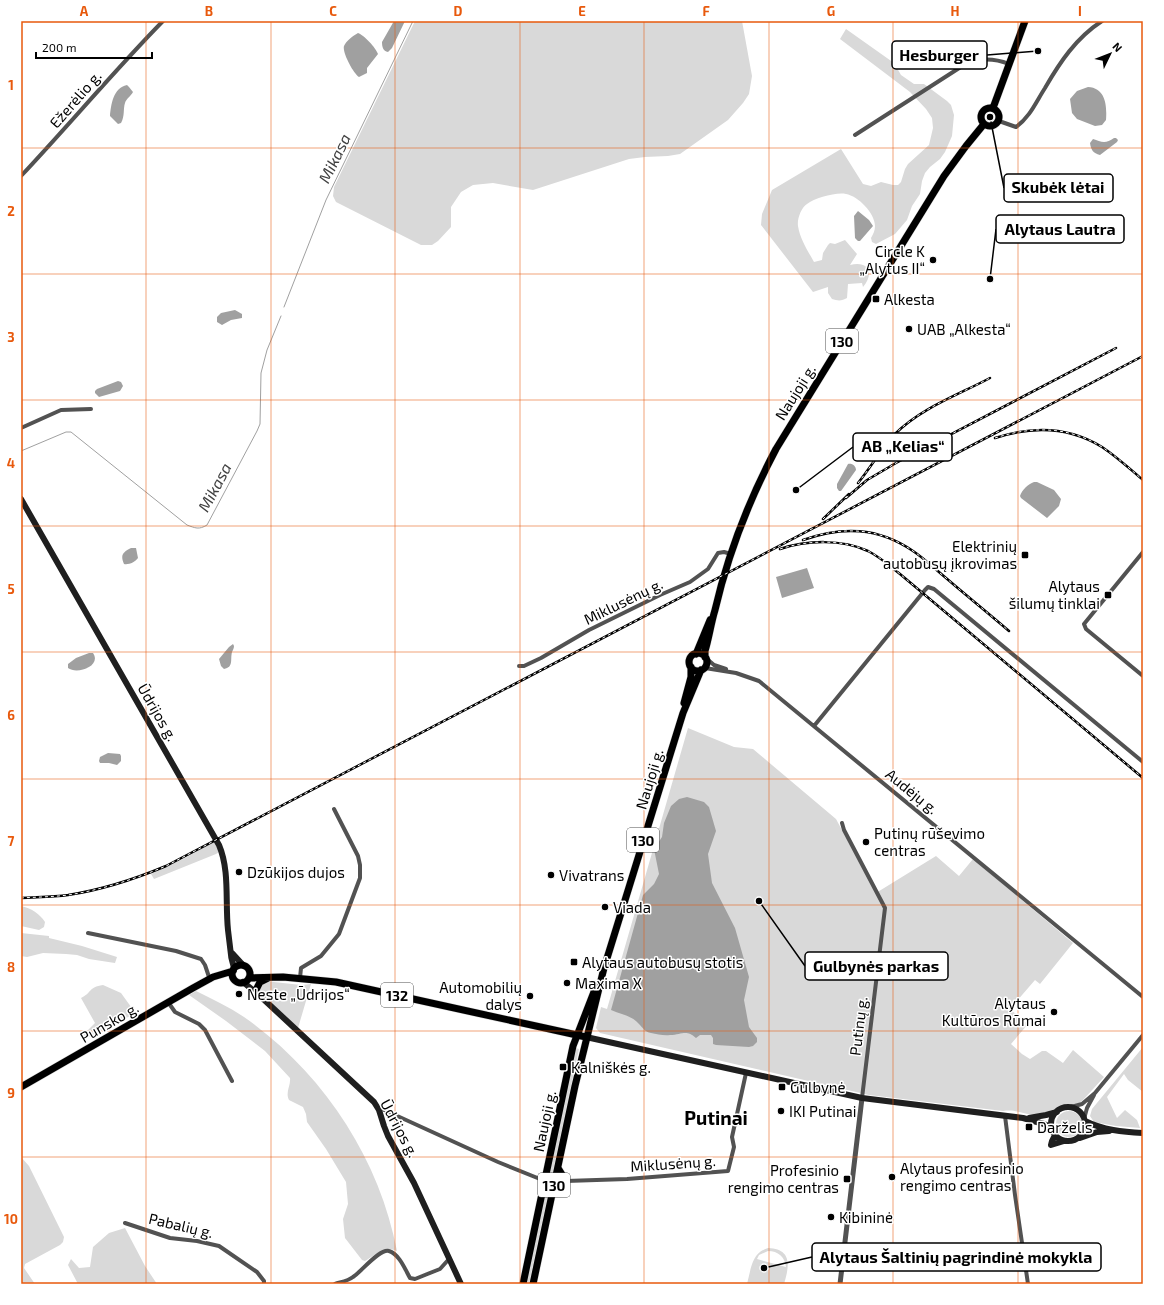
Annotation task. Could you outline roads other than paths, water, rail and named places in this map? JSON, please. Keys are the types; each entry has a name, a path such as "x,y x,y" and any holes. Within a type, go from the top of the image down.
{"main road":[{"name":"130","path":"984,124 981,120 981,114 987,108 993,108 1025,21"},
{"path":"984,124 992,126 999,121 999,113 993,108"},
{"name":"Naujoji g.","path":"706,658 705,651 714,610 731,554 753,495 785,432 944,176 984,124"},
{"name":"Ūdrijos g.","path":"21,499 219,845 225,868 230,950 233,970"},
{"name":"Naujoji g.","path":"696,654 714,610"},
{"name":"130","path":"691,667 690,659 696,654"},
{"path":"696,654 701,654 706,658"},
{"name":"130","path":"703,669 707,664 706,658"},
{"path":"691,667 696,670 703,669"},
{"name":"Naujoji g.","path":"683,713 691,667"},
{"name":"Naujoji g.","path":"533,1284 586,1037 604,968 683,713 703,669"},
{"path":"230,950 237,961 242,965"},
{"name":"132","path":"242,965 246,967 247,977"},
{"name":"Punsko g.","path":"21,1087 213,977 242,965"},
{"name":"Naujoji g.","path":"522,1284 573,1046 604,968"},
{"path":"233,970 235,980"},
{"name":"132","path":"247,977 255,973 343,983 586,1037"},
{"name":"Punsko g.","path":"210,980 227,977 239,982 247,977"},
{"name":"Ūdrijos g.","path":"247,977 258,993 370,1098 379,1110 386,1131 414,1183 461,1284"},
{"name":"132","path":"247,977 283,977"},
{"path":"258,993 260,982 268,978"},
{"path":"586,1037 862,1098 1023,1118 1052,1128"},
{"path":"1023,1118 1046,1115 1057,1112 1063,1108 1071,1107 1079,1111 1085,1120 1093,1125 1113,1130 1143,1133"},
{"path":"1057,1112 1052,1119 1052,1128 1055,1135 1064,1141"},
{"path":"1078,1139 1084,1131 1085,1120"},
{"path":"1055,1135 1051,1145 1064,1141 1071,1141 1097,1132 1113,1130"},
{"path":"553,1192 566,1181 558,1168"}],"street":[{"name":"Ežerėlio g.","path":"21,176 128,58 164,21"},
{"path":"999,121 1016,127 1023,122 1028,117 1069,50 1086,32 1102,21"},
{"path":"855,135 967,63 977,59 988,59 1008,64"},
{"path":"21,428 61,410 91,409"},
{"name":"Miklusėnų g.","path":"519,666 524,666 541,658 589,630 653,598 690,582 708,569 718,553 724,552 731,554"},
{"path":"1143,552 1084,624 1086,630 1143,676"},
{"path":"814,726 928,587 934,588 1143,762"},
{"name":"Audėjų g.","path":"706,658 714,665 755,678 759,681 1143,998"},
{"name":"Audėjų g.","path":"703,669 736,673"},
{"path":"300,978 301,968 321,956 339,934 360,878 358,856 334,809"},
{"name":"Putinų g.","path":"842,823 844,830 885,908 862,1098"},
{"path":"88,933 176,951 201,959 205,965 210,980"},
{"path":"168,1002 175,1012 199,1024 205,1030 232,1081"},
{"path":"1071,1107 1082,1104 1095,1093 1143,1035"},
{"name":"Miklusėnų g.","path":"566,1181 627,1179 728,1171 734,1146 732,1137 746,1073"},
{"path":"1085,1120 1087,1108 1095,1093"},
{"path":"840,1284 862,1098"},
{"path":"379,1110 382,1109 545,1181"},
{"path":"1005,1116 1028,1284"},
{"name":"Pabalių g.","path":"126,1223 170,1238 197,1241 219,1246 257,1272 264,1281 264,1284"},
{"path":"336,1284 354,1277 373,1259 386,1250 389,1250 396,1256 412,1279 437,1271 449,1259"}],"waterway":[{"name":"Mikasa","path":"284,307 326,200 413,21"},
{"name":"Mikasa","path":"21,451 66,432 71,432 187,525 197,528 204,527 207,525 260,424 261,373 267,350 281,316"}],"railway":[{"path":"846,498 867,480 896,463 1116,348"},
{"path":"21,898 62,896 80,893 130,880 166,866 1143,356"},
{"path":"858,483 890,440 905,425 928,409 990,378"},
{"path":"995,438 1023,431 1036,430 1050,430 1076,435 1102,447 1143,480"},
{"path":"823,519 849,494"},
{"path":"803,540 817,535 846,531 860,531 887,537 900,543 922,557 1009,631"},
{"path":"780,549 801,544 824,542 847,544 858,547 877,556 1143,778"}],"place":[{"name":"Hesburger","path":"1038,51"},
{"name":"Skubėk lėtai","path":"990,117"},
{"name":"Circle K „Alytus II“","path":"933,260"},
{"name":"Alytaus Lautra","path":"990,279"},
{"name":"Alkesta","path":"876,299"},
{"name":"UAB „Alkesta“","path":"909,329"},
{"name":"AB „Kelias“","path":"796,490"},
{"name":"Elektrinių autobusų įkrovimas","path":"1025,555"},
{"name":"Alytaus šilumų tinklai","path":"1108,595"},
{"name":"Putinų rūševimo centras","path":"866,842"},
{"name":"Dzūkijos dujos","path":"239,872"},
{"name":"Vivatrans","path":"551,875"},
{"name":"Gulbynės parkas","path":"759,901"},
{"name":"Viada","path":"605,907"},
{"name":"Alytaus autobusų stotis","path":"574,962"},
{"name":"Maxima X","path":"567,983"},
{"name":"Neste „Ūdrijos“","path":"239,994"},
{"name":"Automobilių dalys","path":"530,996"},
{"name":"Alytaus Kultūros Rūmai","path":"1054,1012"},
{"name":"Kalniškės g.","path":"563,1067"},
{"name":"Gulbynė","path":"782,1087"},
{"name":"IKI Putinai","path":"781,1111"},
{"name":"Darželis","path":"1029,1127"},
{"name":"Alytaus profesinio rengimo centras","path":"892,1177"},
{"name":"Profesinio rengimo centras","path":"847,1179"},
{"name":"Kibininė","path":"831,1217"},
{"name":"Alytaus Šaltinių pagrindinė mokykla","path":"764,1268"}],"district":[{"name":"Putinai","path":"716,1117"}]}
